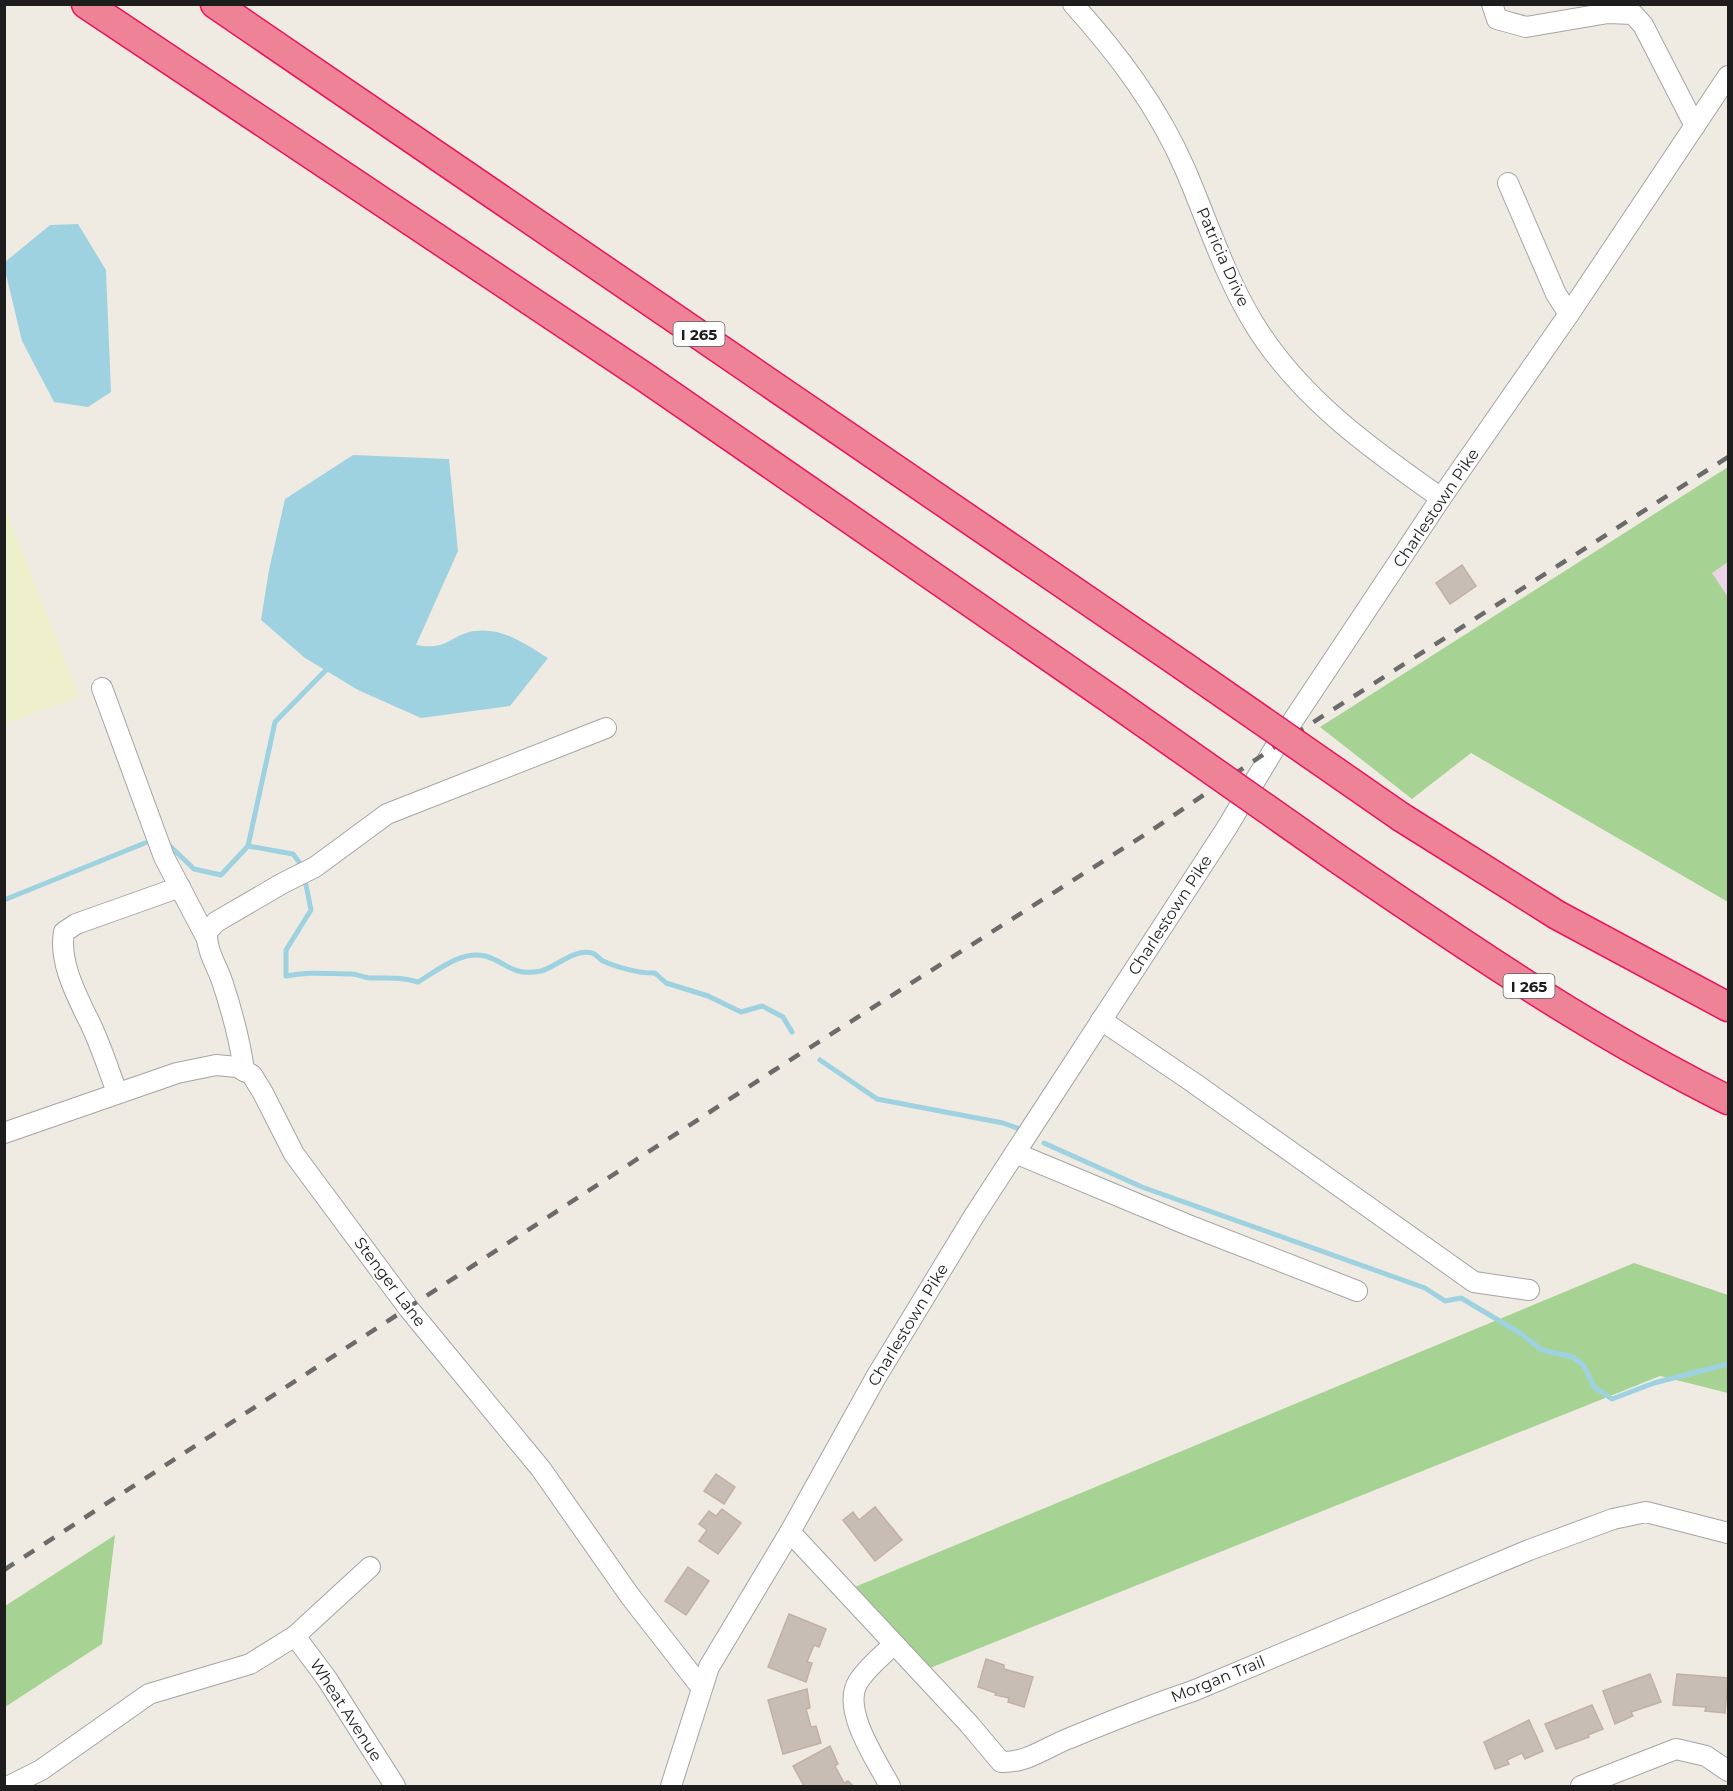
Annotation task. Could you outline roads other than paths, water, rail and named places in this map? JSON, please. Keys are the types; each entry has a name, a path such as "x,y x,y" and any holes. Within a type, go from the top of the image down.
{"highway":[{"name":"I 265","path":"86,4 646,378 1487,961 1592,1024 1728,1100"},
{"name":"I 265","path":"215,4 1401,817 1557,915 1728,1007"}],"street":[{"name":"Patricia Drive","path":"1073,4 1131,73 1158,118 1184,167 1233,285 1254,323 1278,358 1312,396 1359,440 1441,498"},
{"path":"1492,4 1497,19 1526,27 1608,13 1633,14 1643,25 1695,126"},
{"name":"Charlestown Pike","path":"670,1786 701,1687 725,1638 790,1532 876,1377 1015,1152 1276,746 1441,498 1569,314 1728,76"},
{"path":"1508,183 1556,294 1569,314"},
{"path":"4,1133 177,1073 216,1065 244,1071 240,1039 207,939 155,836 102,688"},
{"path":"207,939 207,932 216,922 315,867 387,814 606,728"},
{"path":"117,1092 86,1015 77,1001 65,962 64,932 76,924 180,887"},
{"path":"1101,1020 1194,1083 1474,1282 1528,1290"},
{"name":"Stenger Lane","path":"244,1071 252,1075 301,1163 410,1309 541,1469 630,1596 701,1687"},
{"path":"1015,1152 1188,1225 1357,1290"},
{"name":"Morgan Trail","path":"790,1532 1001,1762 1019,1762 1071,1737 1148,1706 1193,1691 1529,1550 1613,1519 1646,1512 1728,1533"},
{"path":"9,1786 45,1778 149,1694 250,1664 295,1636 370,1566"},
{"name":"Wheat Avenue","path":"295,1636 327,1679 395,1786"},
{"path":"890,1786 861,1731 855,1712 856,1684 894,1644"},
{"path":"1581,1786 1676,1749 1706,1756 1728,1771"}],"water":[{"path":"78,224 106,270 111,392 88,407 54,402 22,341 4,266 5,262 50,225"},
{"path":"353,455 449,459 458,551 416,645 435,646 466,633 485,630 513,638 548,658 510,706 421,718 358,690 305,658 261,620 269,570 285,499"}],"waterway":[{"path":"248,846 275,722 326,670"},
{"path":"4,900 145,843"},
{"path":"170,846 194,869 221,875 248,846 293,854 299,862"},
{"path":"306,885 311,910 286,950 286,976 311,973 352,974 368,978 418,982 467,956 485,956 516,970 531,972 547,969 572,955 586,952 621,968 655,973 666,983 708,996 741,1012 762,1006 783,1017 792,1032"},
{"path":"820,1060 877,1099 1003,1123 1020,1129"},
{"path":"1044,1143 1142,1187 1425,1288 1445,1301 1461,1298 1520,1333 1542,1350 1573,1357 1584,1366 1594,1387 1612,1399 1654,1383 1728,1364"}],"railway":[{"path":"4,1570 773,1071 1149,832 1276,746 1728,457"}]}
